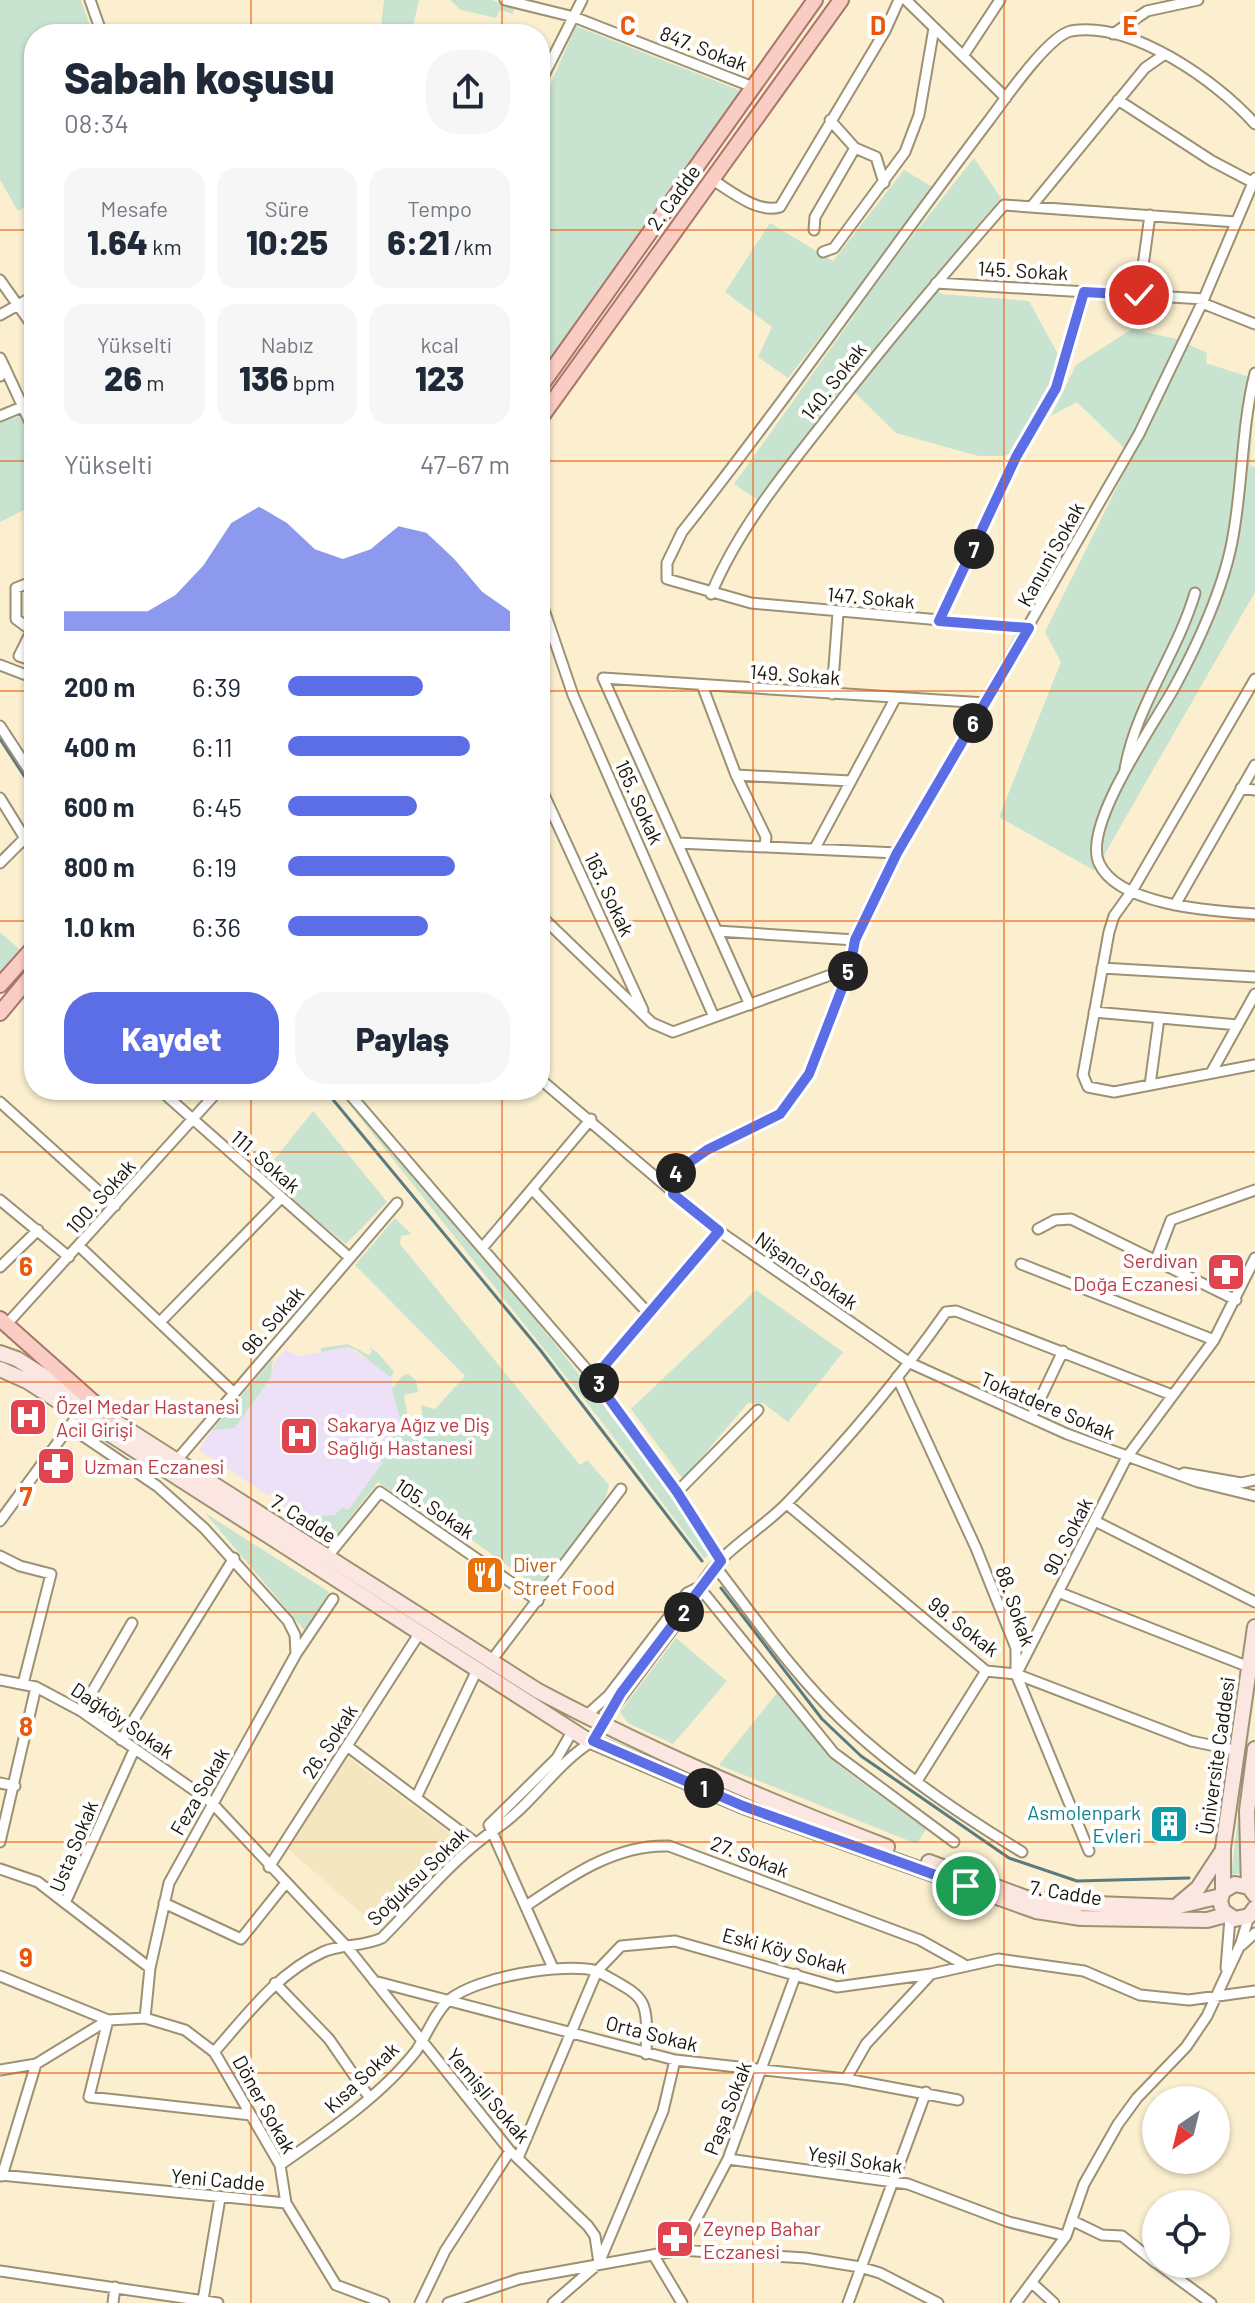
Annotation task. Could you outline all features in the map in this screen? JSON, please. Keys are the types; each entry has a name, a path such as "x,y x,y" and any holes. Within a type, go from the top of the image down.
{"main road":[{"name":"2. Cadde","path":"550,373 815,0"},
{"name":"2. Cadde","path":"550,405 841,0"},
{"path":"0,985 24,958"},
{"path":"0,1013 24,984"},
{"path":"3,1322 109,1416"},
{"name":"7. Cadde","path":"0,1353 17,1359 109,1416 538,1691 588,1714 627,1738 782,1807 1026,1898 1175,1907 1222,1893 1235,1884 1253,1892"},
{"name":"7. Cadde","path":"0,1369 74,1421 593,1741 743,1806 1036,1911 1081,1918 1207,1920 1253,1912"},
{"name":"Üniversite Caddesi","path":"1228,1916 1221,1906 1223,1848 1255,1627"},
{"path":"573,1730 588,1714"},
{"path":"593,1741 602,1723"},
{"name":"Üniversite Caddesi","path":"1253,1892 1246,1844 1255,1749"},
{"path":"1175,1907 1198,1888 1216,1865 1223,1848"}],"street":[{"path":"90,0 98,24"},
{"name":"847. Sokak","path":"505,0 574,17 753,87"},
{"path":"550,64 582,0"},
{"path":"711,179 756,205 770,210 780,207 885,31 899,0"},
{"path":"906,0 1006,98 1051,45 1068,31 1113,34 1182,63 1255,124"},
{"path":"963,56 1000,0"},
{"path":"1113,34 1147,11 1198,0"},
{"path":"823,252 834,248 905,152 919,115 934,28"},
{"path":"1031,207 1145,68 1165,54"},
{"name":"147. Sokak","path":"1006,98 682,532 667,563 667,579 751,603 1029,628"},
{"path":"1118,100 1212,161 1254,180"},
{"path":"830,120 855,148 876,157 884,183"},
{"path":"814,230 815,217 855,148"},
{"name":"Kanuni Sokak","path":"673,1194 677,1171 707,1150 780,1114 809,1074 850,968 855,940 897,853 1139,434 1203,301 1254,180"},
{"name":"140. Sokak","path":"711,594 720,572 774,487 889,338 1004,205 1031,207"},
{"path":"1031,207 1236,222"},
{"path":"1139,295 1150,215"},
{"path":"0,280 24,311"},
{"name":"145. Sokak","path":"936,283 1203,301 1255,324"},
{"path":"939,621 1016,457 1056,388 1084,292"},
{"path":"0,315 24,302"},
{"path":"1,367 24,397"},
{"path":"1255,373 1231,546 1192,655 1103,812 1095,852 1099,865 1109,876 1132,891 1175,905 1255,914"},
{"path":"0,416 24,406"},
{"path":"24,585 16,588 16,619 24,624"},
{"path":"1124,777 1129,744 1166,657 1181,633 1195,593"},
{"path":"832,694 838,613"},
{"name":"165. Sokak","path":"550,627 573,695 714,1017"},
{"path":"0,665 24,674"},
{"name":"149. Sokak","path":"678,843 603,678 985,703"},
{"path":"1255,679 1132,891 1114,916 1083,1075 1088,1087 1114,1092 1255,1065"},
{"path":"702,685 736,775 766,837 765,845"},
{"path":"815,848 895,699"},
{"path":"0,726 24,763"},
{"path":"1175,905 1255,765"},
{"path":"736,775 850,781"},
{"path":"1241,788 1255,790"},
{"path":"0,798 24,839 0,863"},
{"name":"163. Sokak","path":"550,808 646,1017"},
{"path":"750,1005 678,843 897,853"},
{"path":"550,924 646,1017 673,1032 850,968"},
{"path":"717,931 855,940"},
{"path":"1102,968 1255,977"},
{"path":"1211,1073 1255,994"},
{"path":"1094,1012 1238,1025"},
{"path":"1150,1085 1159,1018"},
{"name":"Nişancı Sokak","path":"550,1087 719,1231 910,1363"},
{"name":"111. Sokak","path":"171,1100 350,1258"},
{"name":"100. Sokak","path":"3,1322 69,1257 210,1100"},
{"path":"359,1100 594,1378 677,1492 718,1564 778,1648 844,1722 917,1781 1022,1852"},
{"path":"0,1102 115,1206"},
{"path":"483,1247 591,1119"},
{"path":"532,1189 649,1314"},
{"path":"1155,1262 1171,1220 1255,1190"},
{"path":"160,1322 281,1198"},
{"path":"0,1200 69,1257"},
{"name":"96. Sokak","path":"176,1461 397,1203"},
{"path":"1038,1229 1055,1220 1071,1219 1236,1300"},
{"path":"0,1267 38,1230"},
{"path":"594,1378 719,1231"},
{"path":"79,1246 234,1393"},
{"name":"90. Sokak","path":"1016,1674 1127,1457 1214,1340 1255,1258"},
{"path":"1021,1264 1214,1340"},
{"path":"602,1723 718,1564 787,1504 910,1363 946,1312 956,1311 1172,1395"},
{"path":"1031,1418 1063,1351"},
{"name":"Tokatdere Sokak","path":"910,1363 1127,1457 1255,1496"},
{"name":"88. Sokak","path":"897,1377 982,1562 1016,1648 1016,1674 1089,1851"},
{"path":"677,1492 758,1410"},
{"path":"0,1521 74,1421 157,1486 234,1558 288,1621 295,1635 296,1654"},
{"name":"Tokatdere Sokak","path":"1176,1472 1241,1483 1255,1480"},
{"path":"491,1661 621,1489"},
{"name":"105. Sokak","path":"328,1556 380,1492 538,1601"},
{"name":"99. Sokak","path":"787,1504 986,1671 1016,1674 1191,1741 1239,1751"},
{"path":"1095,1521 1255,1602"},
{"path":"0,1556 20,1566 51,1574 23,1684"},
{"path":"121,1740 234,1558"},
{"path":"588,1714 609,1695 687,1593 699,1587"},
{"path":"699,1587 834,1753 954,1842"},
{"path":"1058,1592 1249,1667"},
{"name":"Feza Sokak","path":"145,2018 150,1968 173,1874 296,1654 333,1599"},
{"path":"81,1711 132,1623"},
{"name":"26. Sokak","path":"269,1867 419,1634"},
{"path":"416,1798 477,1670"},
{"path":"917,1781 986,1671"},
{"name":"Dağköy Sokak","path":"0,1680 36,1687 81,1711 211,1802 348,1948"},
{"path":"0,1842 36,1687"},
{"name":"Soğuksu Sokak","path":"493,1829 489,1825 557,1758 573,1730"},
{"name":"Soğuksu Sokak","path":"214,2052 275,1983 326,1951 382,1938 476,1843 567,1760 593,1741"},
{"path":"347,1746 476,1843"},
{"name":"Usta Sokak","path":"134,1750 65,1903 150,1968"},
{"path":"0,1783 15,1786"},
{"path":"493,1829 553,1968"},
{"path":"1246,1844 1255,1857"},
{"name":"27. Sokak","path":"526,1906 584,1868 643,1846 669,1846 920,1940 963,1964"},
{"path":"0,1869 38,1882 65,1903"},
{"path":"164,1903 241,1939 285,1884"},
{"path":"1220,1986 1253,1912"},
{"path":"1016,2303 1066,2236 1084,2184 1118,2124 1137,2098 1186,2047 1216,1997 1228,1961 1228,1916"},
{"path":"1238,1951 1255,1933"},
{"name":"Eski Köy Sokak","path":"597,1971 621,1946 652,1940 710,1949 837,1987 931,1974 963,1964 998,1959 1049,1963 1084,1971 1140,1995 1189,2000 1255,1991"},
{"name":"Yemişli Sokak","path":"348,1948 514,2155 588,2226 595,2236 599,2263"},
{"path":"450,1999 501,1978 553,1968 583,1967 597,1971 643,2000 647,2009 646,2054"},
{"path":"420,2303 445,2251 514,2155 574,2031 597,1971"},
{"name":"Paşa Sokak","path":"680,2250 728,2159 796,1974"},
{"path":"846,2079 866,2044 931,1974"},
{"path":"0,1976 108,2020 89,2097 251,2115"},
{"name":"Orta Sokak","path":"374,1981 574,2031 675,2060 761,2072 846,2079 958,2100"},
{"path":"275,1983 329,2039 369,2097"},
{"name":"Kısa Sokak","path":"280,2165 351,2114 369,2097 416,2050 450,1999"},
{"name":"Döner Sokak","path":"36,2064 108,2020 145,2018 185,2030 214,2052 251,2115 280,2165 286,2203"},
{"path":"553,2303 599,2263 663,2111 675,2060"},
{"path":"0,2070 36,2064 1,2176"},
{"path":"848,2303 895,2183 926,2092"},
{"name":"Yeşil Sokak","path":"728,2159 908,2184 1009,2222 1066,2236"},
{"name":"Yeni Cadde","path":"1,2176 286,2203 336,2285 384,2303"},
{"path":"203,2300 220,2198"},
{"path":"1073,2221 1102,2235 1122,2236 1142,2251"},
{"path":"448,2303 519,2279 680,2250 805,2258 860,2267 880,2273 938,2303"},
{"path":"654,2256 682,2303"},
{"path":"0,2271 218,2303"},
{"path":"1177,2278 1211,2303"},
{"path":"1032,2283 1054,2303"},
{"path":"113,2303 115,2287"}],"shaded area":[{"name":"Sakarya Ağız ve Diş Sağlığı Hastanesi","path":"347,1347 390,1373 403,1429 397,1427 377,1457 384,1461 348,1510 342,1507 335,1515 319,1516 313,1525 199,1450 212,1430 235,1428 271,1377 275,1360 285,1350 299,1356"},
{"path":"347,1757 455,1837 457,1848 377,1927 287,1848"}],"green space":[{"path":"0,0 81,0 89,24 24,24 24,208 18,211 0,180"},
{"path":"384,0 419,0 413,24 381,24"},
{"path":"450,0 492,0 514,9 513,14 500,10 496,18 461,10"},
{"path":"576,26 744,92 550,363 550,85"},
{"path":"974,158 1001,198 891,327 758,500 734,484 895,258"},
{"path":"904,170 936,189 788,378 758,357 772,327 725,292 770,223 833,261"},
{"path":"936,290 942,294 1029,301 1059,356 1068,361 1040,427 1020,447 1005,456 978,456 896,433 853,391"},
{"path":"1132,329 1181,340 1139,431 1123,447 1077,402 1051,416 1076,365"},
{"path":"1188,344 1207,353 1206,363 1255,379 1250,466 1255,467 1255,592 1095,871 999,817 1061,662 1045,632"},
{"path":"24,417 24,510 0,522 0,422"},
{"path":"0,932 24,953 0,977"},
{"path":"346,1100 389,1142 559,1349 622,1429 711,1554 704,1558 602,1422"},
{"path":"313,1111 387,1202 346,1244 262,1175"},
{"path":"395,1218 411,1234 401,1236 400,1244 580,1465 587,1460 609,1485 603,1506 540,1589 412,1497 407,1502 378,1482 334,1538 313,1525 319,1516 335,1515 342,1507 348,1510 383,1462 377,1457 398,1426 398,1430 403,1429 392,1389 402,1376 408,1374 416,1380 418,1392 404,1395 409,1425 423,1422 421,1405 435,1409 465,1376 355,1265"},
{"path":"756,1290 843,1352 788,1422 763,1403 748,1403 683,1479 631,1409"},
{"path":"347,1344 369,1355 372,1351 369,1347 394,1372 390,1377 356,1350 347,1347 321,1352 321,1348"},
{"path":"273,1359 271,1377 235,1428 212,1430"},
{"path":"205,1513 329,1592 305,1631"},
{"path":"676,1638 727,1681 673,1744 628,1723 620,1712"},
{"path":"1255,1682 1240,1815 1244,1873 1231,1875"},
{"path":"777,1693 838,1765 926,1829 917,1844 719,1765"}],"waterway":[{"path":"0,739 24,776"},
{"path":"333,1100 541,1351 702,1561"},
{"path":"721,1588 822,1719 861,1756 1009,1858 1077,1881 1189,1878"}],"place":[{"name":"Serdivan Doğa Eczanesi","path":"1226,1272"},
{"name":"Özel Medar Hastanesi Acil Girişi","path":"28,1417"},
{"name":"Sakarya Ağız ve Diş Sağlığı Hastanesi","path":"299,1436"},
{"name":"Uzman Eczanesi","path":"56,1466"},
{"name":"Diver Street Food","path":"485,1575"},
{"name":"Asmolenpark Evleri","path":"1169,1824"},
{"name":"Zeynep Bahar Eczanesi","path":"675,2239"}],"route":[{"path":"966,1886 743,1806 593,1741 621,1693 721,1561 677,1492 594,1378 719,1231 673,1194 677,1171 707,1150 780,1114 809,1074 850,968 855,940 897,853 1029,628 939,621 996,506 1016,457 1056,388 1084,292 1139,295"}]}
